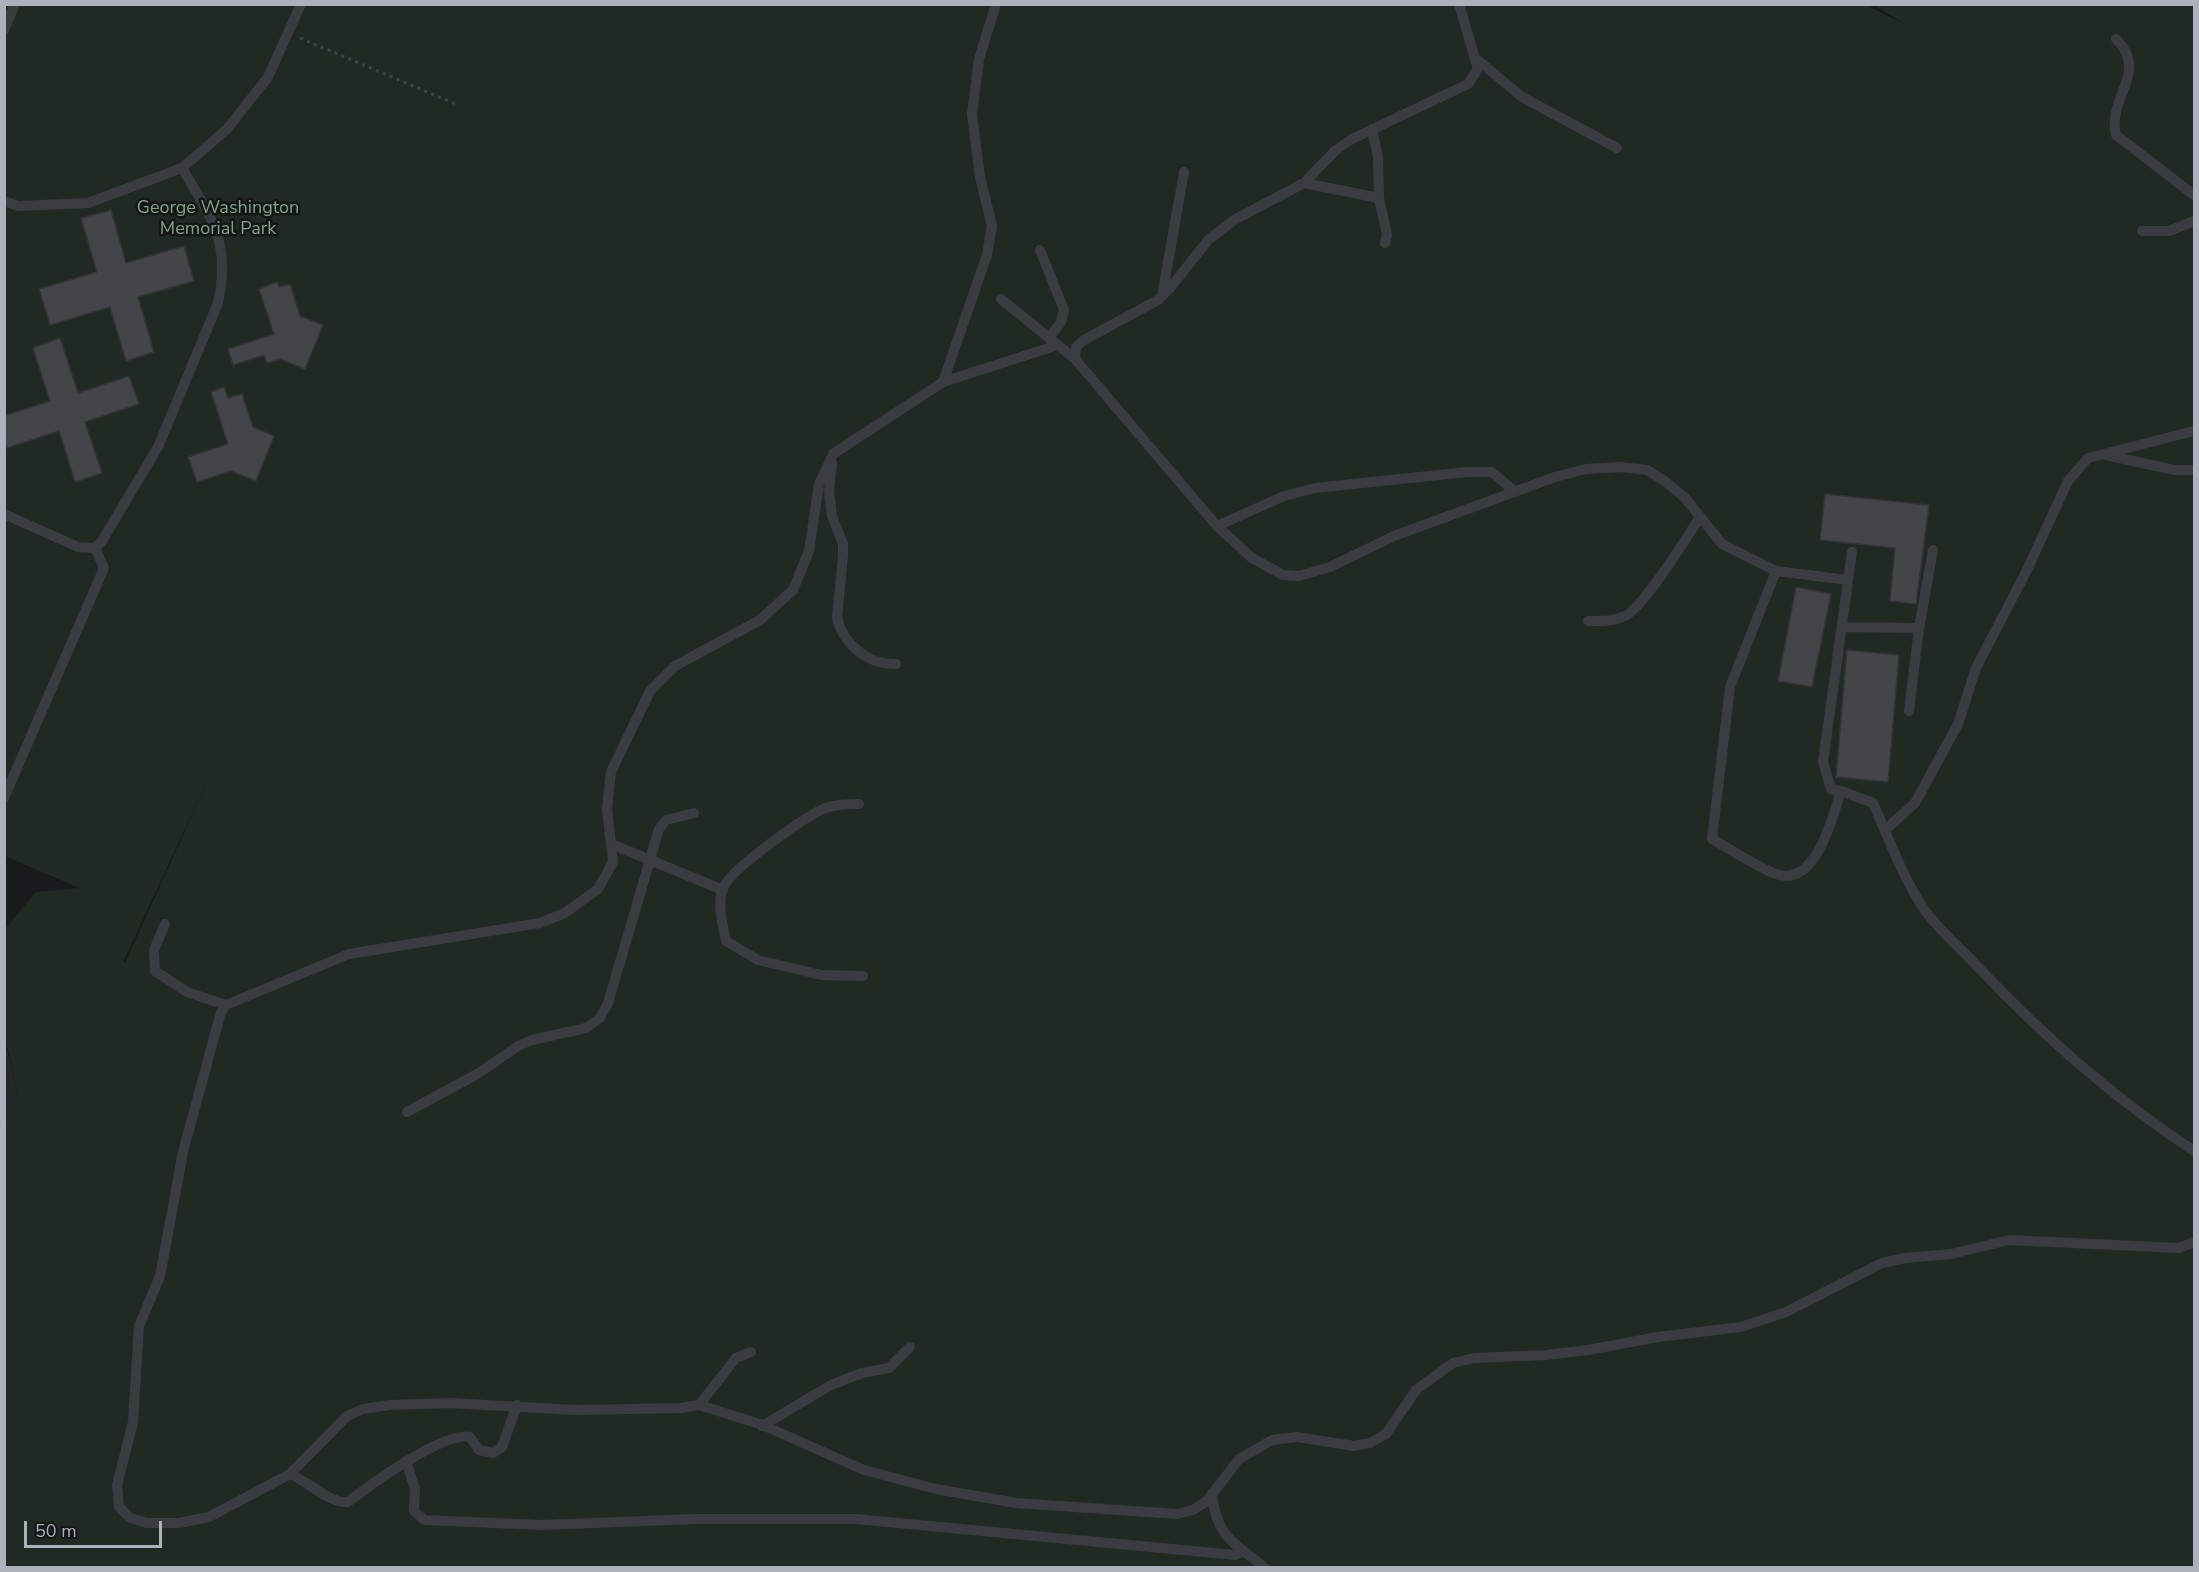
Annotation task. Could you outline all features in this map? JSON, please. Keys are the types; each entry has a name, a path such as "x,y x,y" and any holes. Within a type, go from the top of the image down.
{"lane":[{"path":"4,30 15,4"},
{"path":"4,201 18,206 88,203 182,168 227,129 268,77 301,4"},
{"path":"943,382 987,255 992,226 980,177 972,114 979,59 996,4"},
{"path":"1075,359 1076,347 1084,340 1162,296 1208,240 1234,220 1304,183 1335,150 1372,129 1468,84 1478,69 1459,4"},
{"path":"2116,39 2127,53 2130,72 2113,121 2116,135 2194,195"},
{"path":"1474,57 1522,97 1617,148"},
{"path":"1372,129 1379,165 1379,198 1387,235 1385,243"},
{"path":"95,548 158,447 218,303 223,264 217,230 182,168"},
{"path":"1162,296 1184,172"},
{"path":"1304,183 1379,198"},
{"path":"2142,231 2169,231 2194,220"},
{"path":"1040,250 1064,310 1054,341 943,382 833,454 819,484 809,551 793,590 760,621 675,666 650,691 611,772 608,809 613,862 598,889 565,914 540,923 350,954 226,1005 221,1012 183,1152 160,1276 139,1326 133,1422 117,1485 119,1507 130,1518 147,1523 189,1521 209,1517 291,1474 347,1416 363,1409 450,1403 576,1410 681,1408 699,1405 762,1425 864,1470 936,1489 1016,1503 1177,1514 1193,1510 1208,1501 1239,1459 1272,1440 1297,1437 1354,1446 1370,1443 1386,1434 1416,1390 1453,1363 1474,1358 1546,1355 1587,1350 1659,1337 1741,1327 1804,1304 1882,1263 1905,1258 1951,1254 2009,1240 2179,1248 2194,1242"},
{"path":"1001,299 1075,359 1217,526 1252,558 1283,575 1299,576 1330,567 1394,536 1514,491 1586,469 1621,467 1647,470 1666,482 1722,544 1776,571 1848,580"},
{"path":"1885,830 1915,803 1958,724 1976,668 2026,573 2068,481 2088,458 2194,431"},
{"path":"833,454 829,491 832,516 843,544 837,618 840,630 859,652 871,660 880,664 896,664"},
{"path":"2102,454 2174,470 2194,470"},
{"path":"1217,526 1284,496 1315,488 1467,472 1492,472 1514,491"},
{"path":"4,514 78,547 95,548"},
{"path":"1588,621 1608,621 1627,615 1641,604 1700,517"},
{"path":"4,798 104,568 95,548"},
{"path":"1909,711 1919,628 1933,550"},
{"path":"1852,552 1823,762 1831,789 1872,803 1895,858 1925,910 2009,999 2128,1105 2194,1151"},
{"path":"1776,571 1730,687 1712,839 1775,874 1792,876 1807,867 1826,840 1841,791"},
{"path":"1842,627 1919,628"},
{"path":"859,804 823,809 792,828 737,870 723,890 721,918 726,941 758,960 821,975 863,976"},
{"path":"407,1112 473,1077 518,1046 532,1040 586,1028 600,1018 608,1003 659,829 666,820 694,813"},
{"path":"611,844 723,890"},
{"path":"165,924 154,950 155,971 187,992 226,1005"},
{"path":"762,1425 831,1385 862,1373 889,1368 910,1347"},
{"path":"699,1405 736,1358 750,1352"},
{"path":"291,1474 316,1487 329,1499 342,1503 348,1502 406,1461 464,1436 470,1437 479,1450 493,1454 502,1446 517,1405"},
{"path":"406,1461 415,1489 414,1511 424,1520 542,1525 696,1519 856,1519 1234,1555 1242,1552"},
{"path":"1212,1493 1214,1508 1221,1527 1231,1543 1264,1568"}],"path":[{"path":"288,33 458,105"}],"shaded area":[{"path":"4,1037 17,1091 5,1138 4,1138"}],"green space":[{"name":"George Washington Memorial Park","path":"1864,4 1906,25 1874,5 2194,5 2194,1567 5,1567 4,1138 17,1091 5,1037 5,929 36,892 79,888 5,856 4,5","holes":["213,769 125,963 123,962"]}],"building":[{"path":"111,210 126,263 184,246 194,281 138,297 154,352 126,361 110,307 50,325 39,289 97,272 81,218"},
{"path":"277,282 279,287 290,284 300,316 323,325 305,369 280,359 267,363 264,355 233,365 228,349 274,334 259,289"},
{"path":"60,338 78,393 129,376 139,404 85,422 102,473 75,482 59,431 7,448 4,439 4,416 50,401 33,348"},
{"path":"224,387 228,398 242,394 253,427 274,436 256,481 231,471 197,482 188,457 228,444 211,392"},
{"path":"1825,494 1929,505 1916,604 1890,601 1895,548 1820,540"},
{"path":"1796,587 1831,594 1812,687 1778,681"},
{"path":"1847,650 1899,655 1888,782 1836,777"}]}
